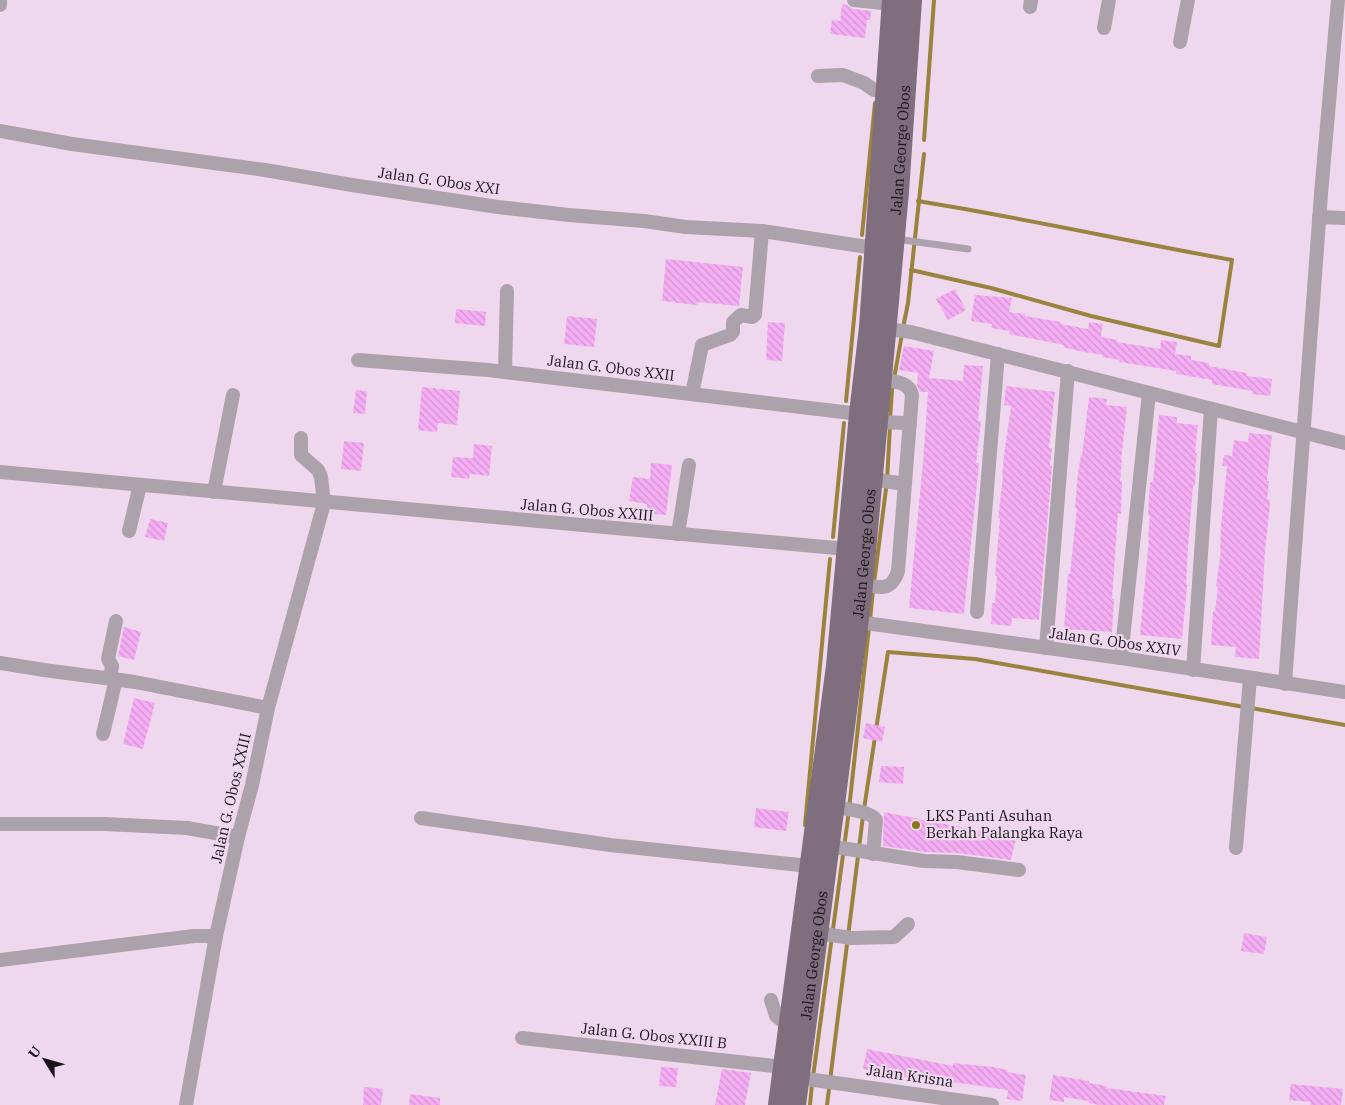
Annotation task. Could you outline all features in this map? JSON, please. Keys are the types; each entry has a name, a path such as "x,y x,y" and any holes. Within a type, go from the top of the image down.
{"main road":[{"name":"Jalan George Obos","path":"893,242 886,91 899,1"},
{"name":"Jalan George Obos","path":"779,1105 792,1074 827,934 845,809 854,622 847,549 856,469 886,421 884,328 908,66 899,1"},
{"name":"Jalan George Obos","path":"795,1105 789,1026 837,666 870,585 890,382 884,328"}],"street":[{"path":"0,0 0,5"},
{"path":"854,0 899,1"},
{"path":"1104,28 1109,0"},
{"path":"1180,42 1188,0"},
{"path":"1285,684 1319,217 1338,0"},
{"path":"818,76 843,75 864,83 874,90 886,91"},
{"name":"Jalan G. Obos XXI","path":"0,131 72,144 265,170 498,207 569,215 644,220 686,227 762,231 893,242"},
{"path":"1319,217 1345,218"},
{"path":"692,394 702,345 730,335 733,332 733,322 741,315 752,317 755,315 762,231"},
{"path":"505,372 507,291"},
{"path":"884,328 911,332 1068,371 1345,443"},
{"path":"977,612 998,354"},
{"name":"Jalan G. Obos XXII","path":"358,360 505,372 692,394 886,421"},
{"path":"1046,648 1068,371"},
{"path":"870,585 892,585 898,571 905,484 886,421 911,391 907,385 890,382"},
{"path":"1121,658 1149,393"},
{"path":"214,492 233,395"},
{"path":"1193,670 1211,409"},
{"path":"302,438 301,455 318,470 321,477 324,503"},
{"path":"678,534 689,465"},
{"name":"Jalan G. Obos XXIII","path":"0,472 324,503 847,549"},
{"path":"881,480 905,484"},
{"path":"129,531 140,486"},
{"name":"Jalan G. Obos XXIII","path":"186,1105 216,936 238,837 252,785 268,708 324,503"},
{"path":"103,734 113,679 112,666 108,659 116,621"},
{"name":"Jalan G. Obos XXIV","path":"854,622 1121,658 1345,692"},
{"path":"0,662 113,679 268,708"},
{"path":"1236,848 1250,678"},
{"path":"845,809 872,815 876,820 873,854"},
{"path":"420,818 610,844 809,866"},
{"path":"0,824 104,824 187,828 238,837"},
{"path":"839,848 924,861 956,862 1019,870"},
{"path":"827,934 851,938 894,937 908,924"},
{"path":"0,960 194,936 216,936"},
{"path":"771,1000 776,1016 789,1026"},
{"name":"Jalan G. Obos XXIII B","path":"522,1038 792,1074 824,1080"},
{"name":"Jalan Krisna","path":"824,1080 919,1099 989,1105"}],"lane":[{"path":"893,242 927,242 968,249"}],"building":[{"path":"842,4 853,9 871,11 870,20 867,20 865,38 830,34 832,20 840,21"},
{"path":"666,259 743,267 739,306 698,302 697,305 662,301"},
{"path":"955,289 966,310 948,320 936,299"},
{"path":"975,295 1012,298 1009,312 1025,314 1025,316 1088,329 1089,322 1103,324 1101,337 1118,340 1117,342 1160,349 1161,340 1177,342 1175,354 1191,356 1191,360 1209,363 1209,366 1247,373 1246,376 1272,379 1270,396 1252,394 1253,391 1212,384 1212,380 1176,374 1176,371 1119,362 1120,360 1102,357 1103,355 1009,334 1010,331 991,328 992,324 971,321"},
{"path":"456,309 486,312 485,326 455,323"},
{"path":"567,316 597,319 594,347 564,344"},
{"path":"768,322 785,323 782,361 766,360"},
{"path":"904,346 934,351 929,378 963,381 964,365 983,366 978,421 981,421 976,463 979,463 964,614 909,608 928,392 920,392 917,385 918,373 899,370"},
{"path":"1006,386 1055,392 1049,448 1052,448 1050,466 1052,466 1039,620 1012,618 1011,626 991,624 992,603 995,603 997,576 995,576 1000,518 998,518 1011,406 1004,405"},
{"path":"422,387 460,391 457,425 438,423 437,432 418,430"},
{"path":"356,390 367,391 365,414 353,413"},
{"path":"1089,397 1107,399 1106,405 1127,407 1121,461 1121,514 1118,513 1112,599 1114,599 1112,632 1064,629 1068,574 1070,574 1077,508 1075,508 1078,473"},
{"path":"1159,415 1177,417 1177,423 1198,425 1195,453 1197,453 1195,486 1193,486 1182,639 1140,635 1149,538 1150,482 1153,482"},
{"path":"1249,433 1272,435 1267,481 1269,481 1267,499 1270,500 1259,659 1235,657 1236,647 1211,645 1213,611 1215,611 1218,587 1216,586 1221,550 1221,526 1227,466 1222,466 1224,455 1232,456 1234,440 1248,442"},
{"path":"344,441 364,443 361,471 341,469"},
{"path":"474,444 492,446 489,476 470,474 469,479 451,477 453,457 473,458"},
{"path":"651,463 672,465 666,515 646,513 647,504 629,501 633,477 650,479"},
{"path":"150,519 168,523 164,541 145,537"},
{"path":"124,627 141,632 134,660 118,656"},
{"path":"134,698 155,703 143,749 123,744"},
{"path":"866,723 885,727 882,742 863,738"},
{"path":"881,766 904,767 903,784 879,782"},
{"path":"756,808 789,812 786,831 754,827"},
{"name":"LKS Panti Asuhan Berkah Palangka Raya","path":"884,812 1016,838 1011,860 883,846"},
{"path":"1244,933 1267,937 1264,954 1241,951"},
{"path":"867,1049 953,1066 953,1063 993,1067 1008,1070 1007,1072 1026,1075 1022,1101 1007,1099 1008,1090 945,1081 945,1084 863,1069"},
{"path":"661,1067 678,1068 676,1087 659,1086"},
{"path":"722,1069 751,1073 745,1105 715,1105"},
{"path":"1053,1075 1089,1081 1089,1083 1107,1086 1107,1088 1166,1096 1164,1105 1099,1105 1089,1103 1089,1101 1064,1097 1064,1102 1049,1100"},
{"path":"1291,1084 1343,1089 1341,1105 1310,1105 1311,1102 1289,1100"},
{"path":"364,1087 383,1089 381,1105 363,1105"},
{"path":"410,1094 440,1098 440,1105 409,1105"}],"waterway":[{"path":"924,140 934,0"},
{"path":"862,235 875,103"},
{"path":"903,328 908,303 924,154"},
{"path":"911,270 991,288 1091,316 1219,346 1232,260 918,201"},
{"path":"846,401 860,257"},
{"path":"890,419 892,390 902,334"},
{"path":"833,537 844,423"},
{"path":"874,583 887,481 890,426"},
{"path":"805,825 830,559"},
{"path":"870,620 873,590"},
{"path":"813,1077 848,818 869,627"},
{"path":"876,730 888,652 975,659 1244,707"},
{"path":"1251,708 1345,725"},
{"path":"864,809 875,737"},
{"path":"827,1105 863,816"},
{"path":"810,1105 812,1084"}],"place":[{"name":"LKS Panti Asuhan Berkah Palangka Raya","path":"916,825"}]}
